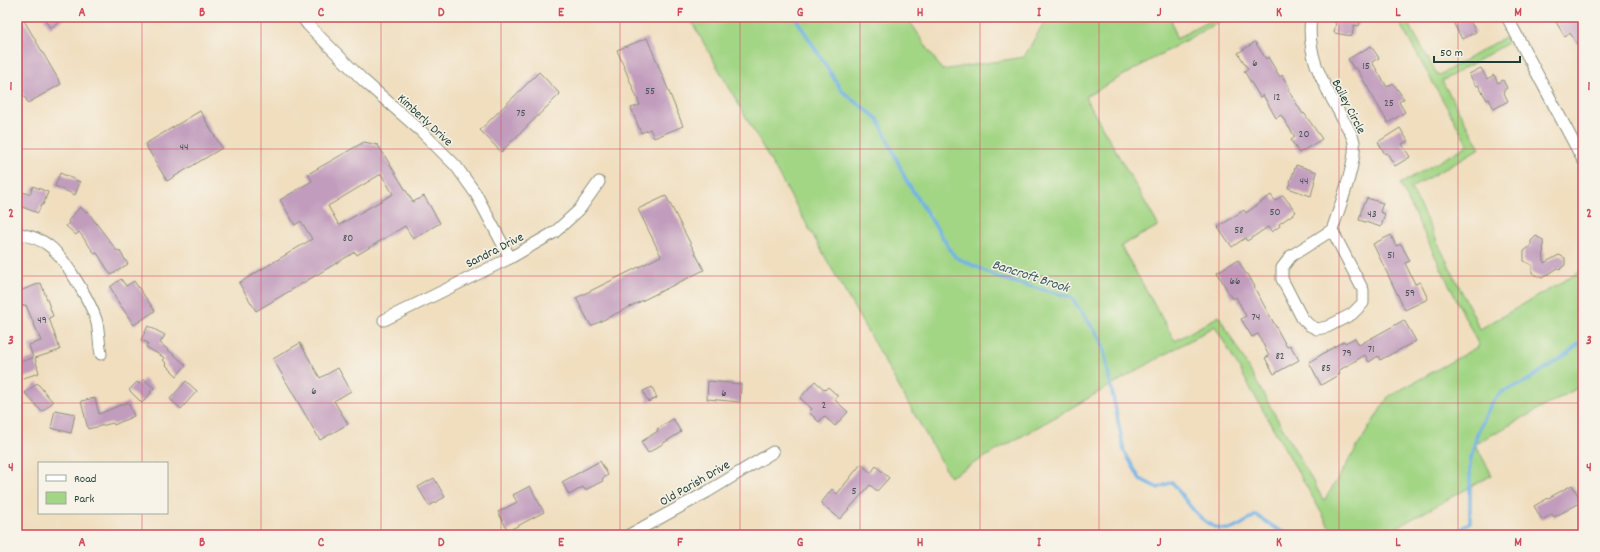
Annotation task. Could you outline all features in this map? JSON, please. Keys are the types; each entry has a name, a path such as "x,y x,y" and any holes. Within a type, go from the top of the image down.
{"street":[{"name":"Kimberly Drive","path":"302,17 308,25 363,80 421,131 456,166 476,194 510,258"},
{"name":"Bailey Circle","path":"1311,17 1311,50 1317,72 1354,141 1354,158 1332,230"},
{"path":"1507,17 1583,160"},
{"name":"Sandra Drive","path":"384,320 510,258 555,232 579,210 599,182"},
{"path":"1332,230 1363,290 1363,303 1352,314 1327,327 1317,329 1309,325 1302,318 1282,279 1282,268 1291,256 1332,230"},
{"path":"17,233 36,238 49,246 62,259 75,280 96,322 101,354"},
{"name":"Old Parish Drive","path":"629,535 707,492 773,452"}],"green space":[{"path":"689,17 907,17 942,70 1024,57 1047,17 1171,17 1176,39 1216,17 1227,17 1085,97 1157,223 1158,226 1121,246 1175,341 1219,316 1324,501 1388,397 1479,346 1400,184 1468,145 1396,17 1405,17 1438,76 1505,37 1508,43 1442,81 1480,148 1411,188 1480,329 1583,270 1583,385 1475,444 1492,475 1383,535 1334,535 1215,326 950,477"}],"building":[{"path":"17,17 22,17 61,84 28,103 17,84"},
{"path":"43,17 68,17 50,28"},
{"path":"1334,17 1361,17 1359,26 1354,25 1352,36 1334,33 1336,22 1334,22"},
{"path":"1468,17 1476,32 1462,39 1454,24"},
{"path":"1553,17 1583,17 1583,41 1577,44 1570,33 1565,37"},
{"path":"647,38 683,126 654,138 650,129 641,133 631,108 640,105 617,50"},
{"path":"1255,42 1266,59 1268,57 1280,77 1282,75 1290,89 1288,90 1303,114 1304,113 1322,139 1299,153 1291,140 1295,137 1281,115 1276,118 1263,95 1260,97 1244,71 1248,69 1238,53"},
{"path":"1371,46 1379,58 1372,62 1387,87 1393,83 1404,99 1399,102 1405,112 1388,123 1356,67 1354,69 1348,59"},
{"path":"1481,68 1487,79 1494,75 1498,83 1503,80 1507,88 1503,91 1508,101 1494,109 1489,99 1487,100 1469,74"},
{"path":"539,72 560,94 501,152 480,130"},
{"path":"200,111 222,148 167,181 145,144"},
{"path":"1400,128 1408,141 1402,144 1410,157 1395,166 1387,153 1385,154 1378,142"},
{"path":"364,142 378,145 413,202 424,196 440,223 413,239 405,226 357,255 355,252 256,311 239,283 312,239 301,221 295,225 280,200 312,181 308,174","holes":["381,174 393,194 339,225 328,206"]},
{"path":"1296,165 1317,172 1311,196 1288,188"},
{"path":"60,173 80,182 75,195 55,186"},
{"path":"33,186 48,192 38,213 17,205 17,191 30,194"},
{"path":"1271,195 1275,201 1283,195 1296,212 1279,224 1280,226 1272,232 1268,227 1247,241 1245,238 1232,247 1218,227 1244,210 1246,213"},
{"path":"666,196 704,270 591,326 576,298 661,256 638,209"},
{"path":"1367,198 1383,203 1380,212 1385,214 1381,227 1359,220 1363,204"},
{"path":"80,207 86,212 87,211 117,251 119,250 128,264 111,275 97,253 95,254 79,232 76,235 66,226 69,223 68,221"},
{"path":"1391,235 1396,246 1401,244 1410,261 1405,263 1415,284 1420,282 1428,299 1405,310 1373,244"},
{"path":"1536,236 1543,240 1544,263 1559,255 1565,258 1565,265 1542,278 1532,273 1532,265 1524,261 1524,251 1531,246 1531,241"},
{"path":"1238,260 1246,274 1248,274 1287,347 1290,345 1299,360 1274,374 1265,358 1269,356 1258,334 1252,337 1241,319 1246,316 1236,297 1232,299 1217,272"},
{"path":"121,279 126,286 134,281 155,311 134,325 114,296 115,295 110,287"},
{"path":"41,283 53,316 49,318 60,350 35,358 39,373 17,380 17,363 33,358 29,345 41,341 26,305 22,306 17,292"},
{"path":"1404,320 1416,341 1380,360 1378,356 1369,362 1365,355 1338,371 1340,374 1321,385 1309,362 1344,341 1345,343 1355,338 1359,345"},
{"path":"148,326 165,335 160,343 186,365 177,376 166,365 167,364 163,360 165,358 146,347 148,343 141,340"},
{"path":"300,343 320,378 338,368 351,391 334,401 348,424 320,440 273,359"},
{"path":"144,379 154,388 142,403 129,390 137,382 139,384"},
{"path":"186,381 197,391 181,409 170,399"},
{"path":"708,381 741,384 740,402 707,399"},
{"path":"815,381 825,390 828,387 838,396 835,400 848,412 835,426 824,416 819,422 809,412 812,409 800,398"},
{"path":"37,383 53,402 42,412 25,393"},
{"path":"652,387 657,398 648,402 643,391"},
{"path":"95,398 99,414 128,402 134,416 114,425 113,423 88,429 81,401"},
{"path":"55,410 75,414 71,433 51,428"},
{"path":"673,419 681,432 648,453 641,442 658,431 657,429"},
{"path":"600,461 608,475 602,479 603,481 585,490 583,487 569,495 562,482"},
{"path":"861,464 871,473 876,466 889,478 877,491 870,485 840,519 821,503 832,489 837,494"},
{"path":"434,478 445,497 429,506 418,487"},
{"path":"1572,485 1582,502 1554,517 1552,514 1542,520 1534,506"},
{"path":"530,486 544,512 508,531 498,512 517,502 513,495"}],"waterway":[{"name":"Bancroft Brook","path":"795,17 842,91 878,119 906,180 955,257 1002,279 1071,297 1102,341 1124,451 1140,479 1158,488 1172,482 1197,514 1212,526 1221,529 1231,529 1256,515 1280,531 1307,535"},
{"name":"Bancroft Brook","path":"1455,535 1470,522 1470,462 1477,434 1491,404 1500,393 1525,382 1570,352 1583,339"}]}
